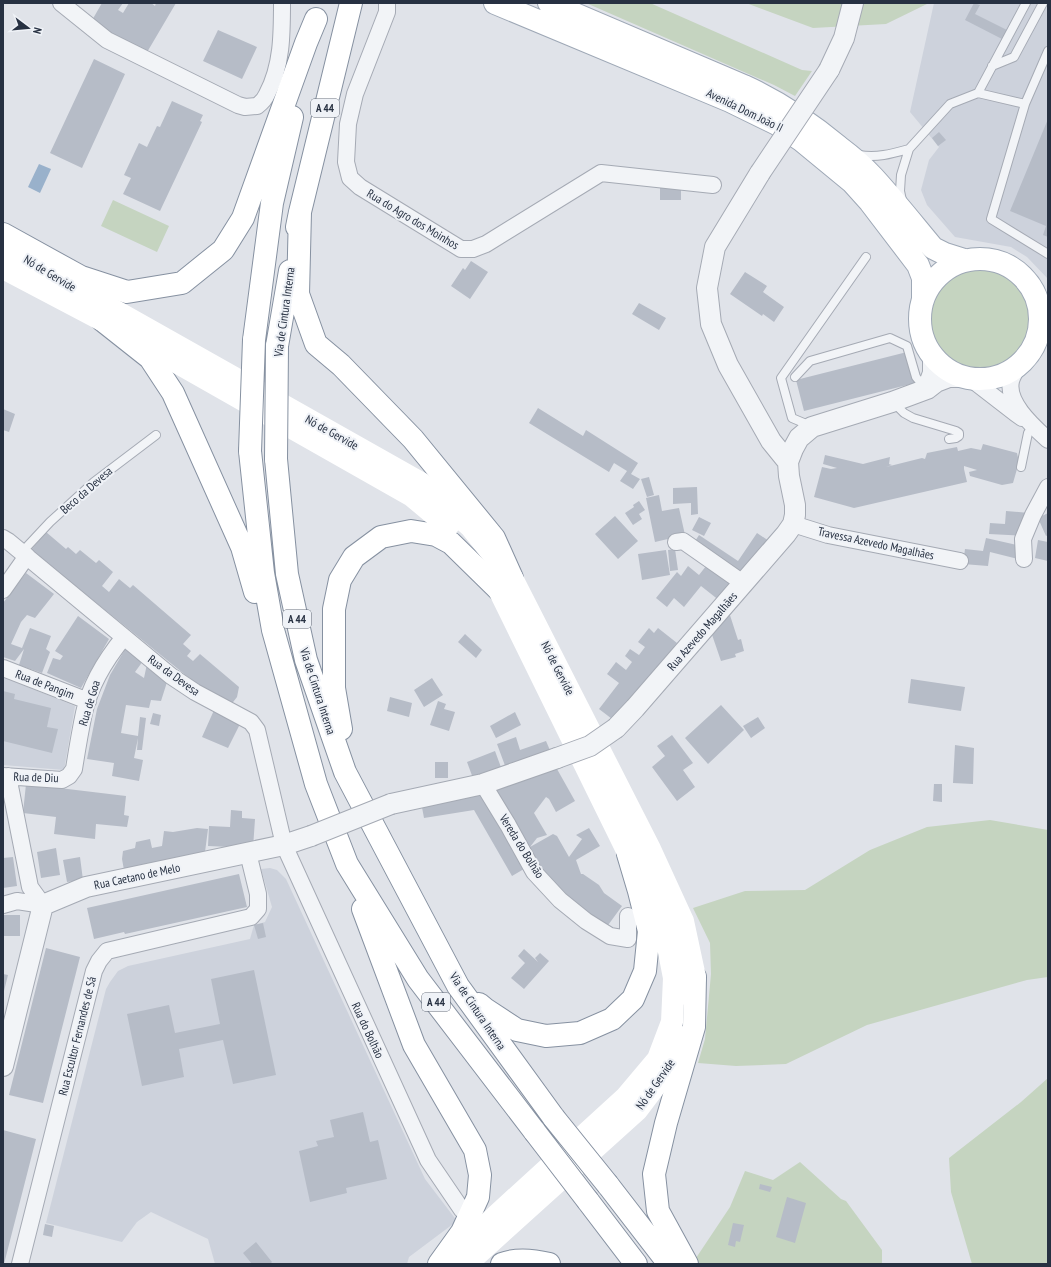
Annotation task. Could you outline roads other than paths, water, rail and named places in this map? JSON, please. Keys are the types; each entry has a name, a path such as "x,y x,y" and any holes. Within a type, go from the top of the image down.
{"main road":[{"name":"Via de Cintura Interna","path":"351,3 300,212 277,346 276,459 287,574 306,660 345,772 458,986 554,1118 669,1264"},
{"name":"Avenida Dom João II","path":"496,3 730,101 777,124 801,140 852,182 870,202 918,265 923,278 923,300"},
{"name":"Avenida Dom João II","path":"549,3 764,95 793,112 847,153 873,177 933,248 944,254 964,260"},
{"name":"Via de Cintura Interna","path":"318,11 272,203 254,340 250,451 263,573 273,630 316,784 347,864 418,979 636,1264"},
{"path":"3,234 81,277 127,292 182,283 223,250 243,218 318,11"},
{"path":"300,212 298,294 316,344 341,365 413,439 494,538 506,584"},
{"name":"Nó de Gervide","path":"3,243 34,264 421,483 471,527 506,584 650,849 683,921 695,977 686,1025 671,1065 637,1110 472,1259 469,1264"},
{"path":"984,258 1002,262 1019,272 1032,286 1042,301 1042,340 1017,367 1003,375 987,379 967,378 946,369 933,356 923,339 920,320 923,300 929,286 938,275 950,266 964,260 984,258"},
{"name":"Nó de Gervide","path":"3,268 102,320 412,496 461,537 485,564 506,584 628,854 664,926 674,978 672,1022 658,1059 626,1097 487,1224 462,1249 450,1264"},
{"path":"102,320 150,358 173,393 242,547 256,596 273,630"},
{"path":"345,772 342,730 334,688 334,609 340,580 354,557 381,538 411,531 436,535 451,543 506,584"},
{"path":"458,986 484,1009 517,1030 546,1036 580,1033 612,1019 633,999 645,971 649,931 628,854"},
{"path":"347,864 414,1045 475,1150 480,1175 478,1197 462,1232 439,1264"},
{"path":"687,1264 658,1211 654,1174 666,1123 694,1027 695,977"},
{"path":"502,1264 507,1262 532,1260 549,1264"}],"street":[{"path":"61,3 108,40 238,105 246,107 257,106 267,96 276,74 282,42 282,3"},
{"name":"Rua do Agro dos Moinhos","path":"387,3 387,12 355,94 348,124 346,162 350,178 360,187 461,249 473,249 486,244 601,174 713,185"},
{"path":"788,462 772,441 728,365 711,324 707,288 715,247 760,173 828,70 844,38 853,3"},
{"path":"927,389 933,373 933,356"},
{"path":"1017,367 1011,382 1012,394 1018,407 1031,424"},
{"path":"793,524 796,515 788,462 793,448 799,438 812,427 892,402 927,389 936,382 949,377 967,378 1031,424 1048,440"},
{"path":"1024,559 1023,539 1033,515 1048,488"},
{"name":"Travessa Azevedo Magalhães","path":"793,524 828,534 960,561"},
{"name":"Rua Azevedo Magalhães","path":"391,804 483,784 590,746 616,728 627,718 793,524"},
{"name":"Rua da Devesa","path":"3,538 25,554 171,676 195,692 251,722 257,730 284,844"},
{"path":"676,542 683,541 744,583"},
{"path":"3,590 25,554"},
{"name":"Rua de Goa","path":"69,776 74,769 84,712 91,691 100,670 124,637"},
{"name":"Rua de Pangim","path":"3,668 88,701"},
{"path":"5,776 30,887 44,905"},
{"name":"Rua de Diu","path":"5,776 62,780 69,776"},
{"name":"Vereda do Bolhão","path":"483,784 534,872 560,900 586,921 610,936 628,938 628,916"},
{"name":"Rua Caetano de Melo","path":"44,905 86,887 284,844 311,836 391,804"},
{"name":"Rua do Bolhão","path":"284,844 428,1160 462,1210"},
{"name":"Rua Escultor Fernandes de Sá","path":"20,1264 94,971 99,961 108,951 250,917 258,909 258,894 248,853"},
{"path":"3,905 17,901 44,905"},
{"path":"3,1066 44,905"}],"lane":[{"path":"978,93 1026,3"},
{"path":"992,66 1014,57 1043,3"},
{"path":"1048,51 1025,104 991,219 1048,254"},
{"path":"906,216 900,191 901,175 909,149 950,104 978,93 1025,104"},
{"path":"847,153 870,157 886,155 909,149"},
{"path":"812,427 792,418 781,378 866,257"},
{"path":"795,377 810,362 890,338 907,346 916,377 927,389"},
{"path":"892,402 904,413 913,418 959,433 959,436 956,438 949,439"},
{"path":"1021,467 1031,424"},
{"name":"Beco da Devesa","path":"25,554 50,522 94,482 156,435"}],"water":[{"path":"39,164 51,169 40,193 28,187"}]}
